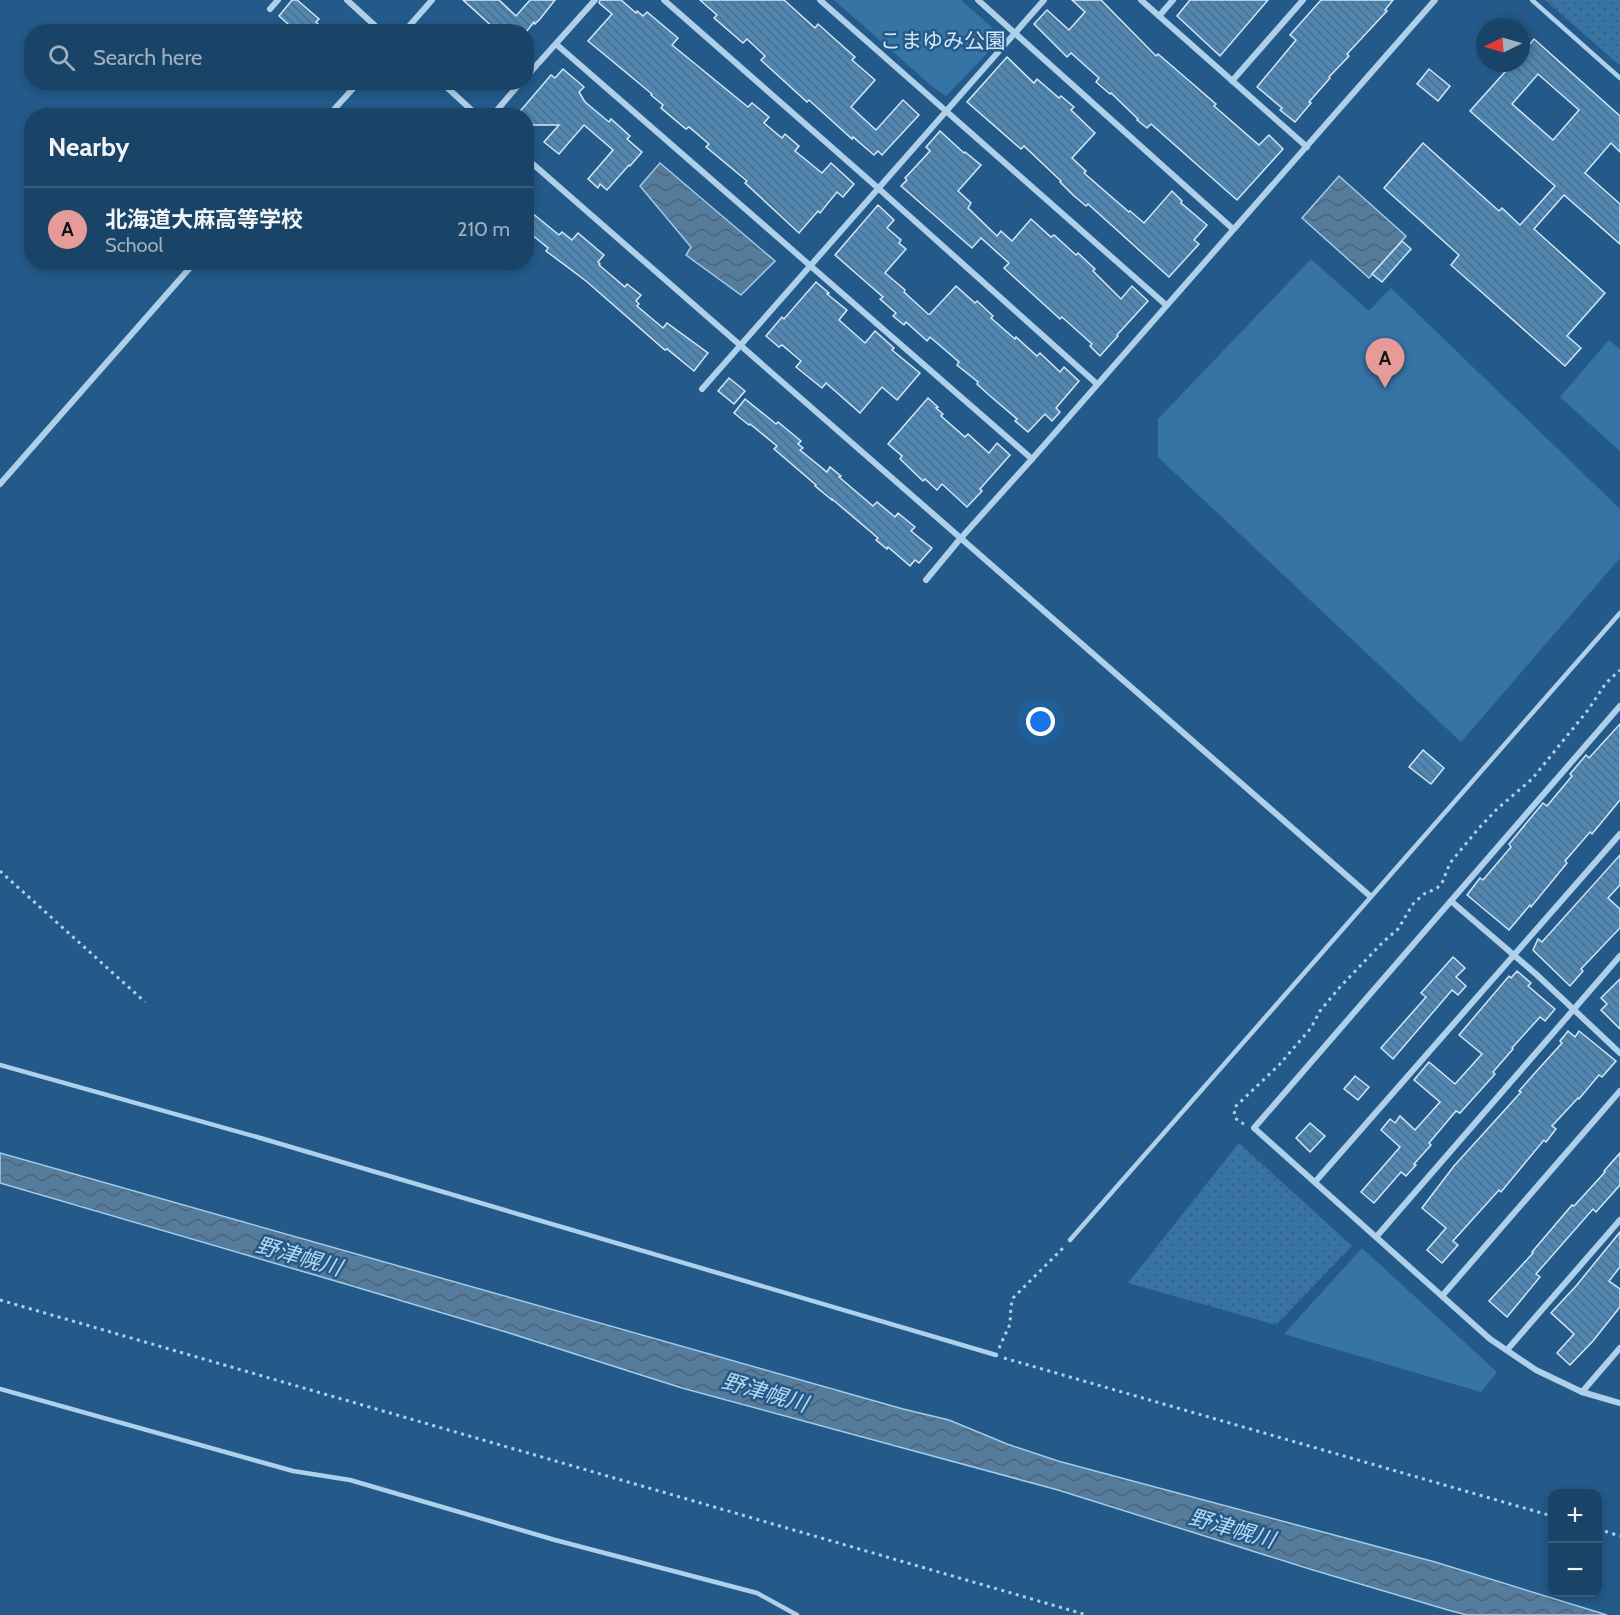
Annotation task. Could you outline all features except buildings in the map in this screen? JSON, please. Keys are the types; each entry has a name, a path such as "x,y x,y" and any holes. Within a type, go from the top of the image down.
{"street":[{"path":"270,9 278,0"},
{"path":"347,0 373,24"},
{"path":"411,24 432,0"},
{"path":"534,68 595,0"},
{"path":"664,0 879,188 1097,384"},
{"path":"820,0 1166,305"},
{"path":"978,0 1233,229"},
{"path":"702,389 1044,0"},
{"path":"1141,0 1306,147"},
{"path":"1159,16 1173,0"},
{"path":"1232,81 1303,0"},
{"path":"926,579 1435,0"},
{"path":"556,44 1032,459"},
{"path":"335,108 352,90"},
{"path":"450,90 469,108"},
{"path":"499,108 514,90"},
{"path":"534,165 1370,896"},
{"path":"0,484 188,270"},
{"path":"1620,706 1254,1128 1490,1339 1536,1370 1582,1392 1620,1403"},
{"path":"1315,1182 1620,834"},
{"path":"1451,901 1537,975 1620,1053"},
{"path":"1377,1236 1620,956"},
{"path":"1442,1296 1620,1091"},
{"path":"1507,1350 1620,1220"},
{"path":"1582,1392 1620,1348"}],"lane":[{"path":"1532,0 1620,78"},
{"path":"1071,1240 1620,613"},
{"path":"0,1065 257,1137 996,1355"},
{"path":"0,1389 293,1471 350,1479 555,1540 757,1593 797,1615"}],"path":[{"path":"1254,1128 1238,1121 1234,1116 1235,1107 1279,1065 1311,1028 1320,1011 1340,987 1398,928 1413,903 1442,883 1450,863 1479,828 1532,779 1583,717 1606,683 1620,670"},
{"path":"0,871 145,1002"},
{"path":"1071,1240 1013,1298 1010,1324 996,1355 1548,1515"},
{"path":"0,1300 1087,1615"},
{"path":"1602,1530 1620,1536"}],"green space":[{"name":"こまゆみ公園","path":"834,0 961,0 997,32 995,45 946,96"},
{"path":"1545,0 1620,0 1620,64 1617,63"},
{"path":"1311,259 1369,311 1391,288 1620,509 1620,558 1461,742 1158,457 1158,419"},
{"path":"1609,340 1620,349 1620,451 1560,397"},
{"path":"1239,1143 1352,1246 1276,1325 1128,1283"},
{"path":"1362,1248 1497,1372 1481,1392 1284,1334"}],"water":[{"path":"660,163 775,261 741,295 686,255 691,247 640,186"},
{"path":"1339,176 1406,236 1369,278 1302,218"},
{"name":"野津幌川","path":"0,1153 903,1409 949,1420 1007,1444 1058,1461 1435,1562 1607,1615 1467,1615 1448,1610 1058,1490 682,1388 506,1332 0,1183"}],"place":[{"name":"北海道大麻高等学校","path":"1385,388"}]}
